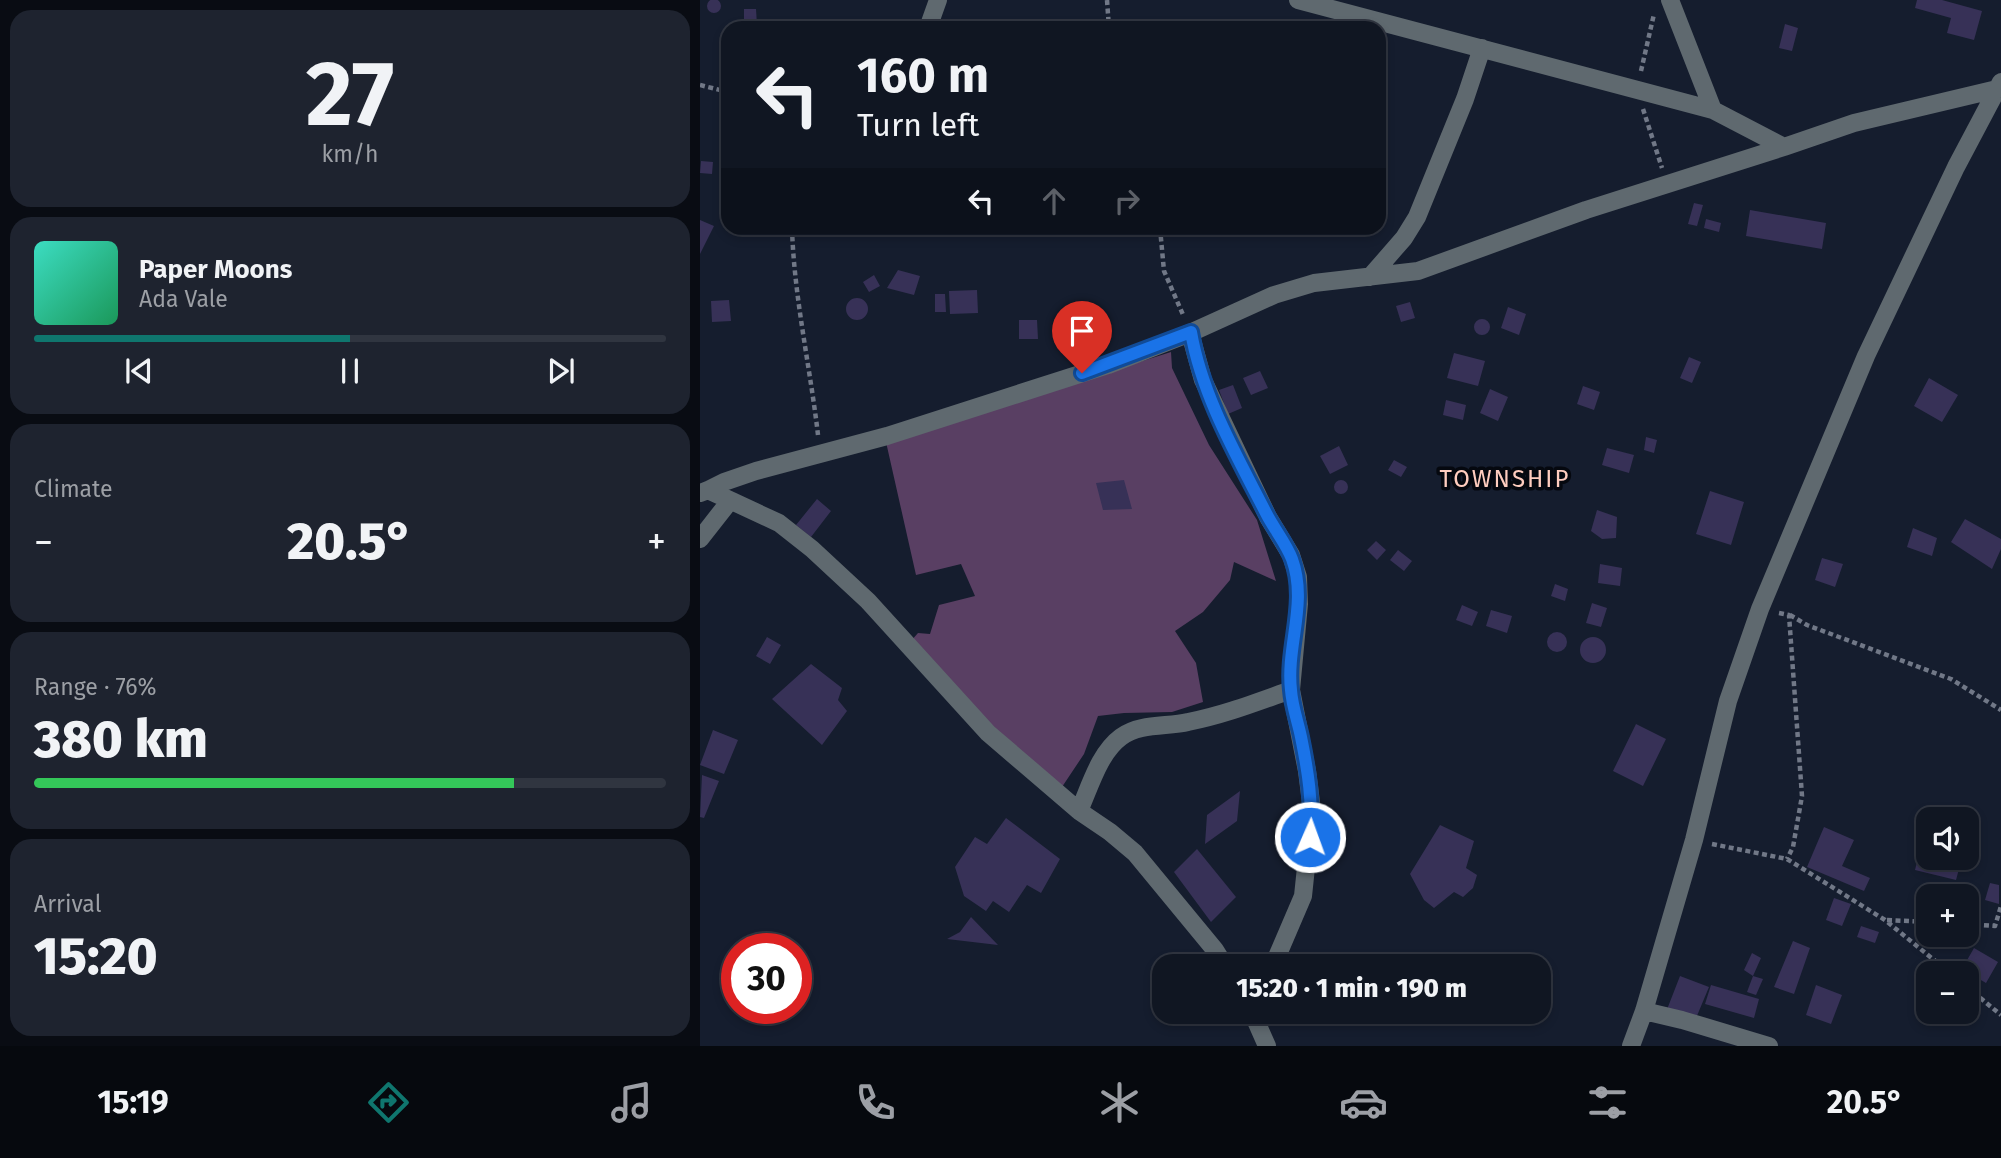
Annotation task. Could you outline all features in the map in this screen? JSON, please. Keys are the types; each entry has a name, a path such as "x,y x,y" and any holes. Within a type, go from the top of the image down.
{"street":[{"path":"930,21 938,0"},
{"path":"1298,0 1378,21"},
{"path":"1670,0 1713,110"},
{"path":"1386,23 1713,110 1784,147"},
{"path":"1370,277 1399,245 1418,217 1465,99 1482,48"},
{"path":"704,492 756,471 820,455 1108,365 1274,295 1314,283 1418,271 1655,187 1784,147 1853,122 1999,86"},
{"path":"1631,1046 1644,1011 1694,840 1728,701 1760,609 1866,356 1956,167 1999,86"},
{"path":"1191,332 1194,354 1209,393 1268,517 1291,555 1298,577 1299,604 1291,690 1312,810 1303,896 1278,954"},
{"path":"704,492 779,523 812,549 868,601 988,733 1079,811 1135,853 1218,954"},
{"path":"700,540 729,502"},
{"path":"1079,811 1102,761 1113,744 1123,735 1138,729 1186,723 1238,710 1291,690"},
{"path":"1644,1011 1769,1046"},
{"path":"1259,1024 1267,1046"}],"path":[{"path":"1107,0 1108,21"},
{"path":"700,85 721,90"},
{"path":"792,235 793,265 811,374 820,455"},
{"path":"1161,235 1164,271 1191,332"},
{"path":"1760,609 1789,615 1807,625 1951,679 2001,710"},
{"path":"1787,859 1793,847 1802,796 1789,615"},
{"path":"1694,840 1787,859 1885,920 1935,961"},
{"path":"1979,925 1995,926 2001,906"},
{"path":"1885,920 1916,921"},
{"path":"1979,997 2001,1015"}],"shaded area":[{"path":"1171,352 1172,368 1209,445 1257,520 1276,581 1234,562 1230,580 1203,612 1175,631 1196,663 1203,702 1172,712 1098,716 1084,754 1062,787 904,649 918,633 930,634 939,605 975,596 961,564 916,575 886,442"}],"building":[{"path":"711,-1 717,-1 721,6 717,13 711,13 707,9 707,3"},
{"path":"1917,0 1942,0 1982,11 1974,40 1947,33 1951,18 1915,8"},
{"path":"744,9 756,9 757,21 744,21"},
{"path":"1785,24 1798,28 1792,51 1779,48"},
{"path":"701,161 713,162 712,174 700,173"},
{"path":"1694,203 1703,205 1697,226 1688,224"},
{"path":"1750,210 1826,223 1822,249 1746,236"},
{"path":"1706,219 1721,223 1719,232 1704,228"},
{"path":"700,220 714,226 700,254"},
{"path":"898,270 920,276 914,295 887,288"},
{"path":"874,275 880,286 869,292 863,282"},
{"path":"977,290 978,313 950,314 949,291"},
{"path":"935,294 945,294 946,312 935,312"},
{"path":"857,298 865,301 868,309 865,317 857,320 849,317 846,309 849,301"},
{"path":"729,300 731,321 712,322 711,301"},
{"path":"1410,302 1415,318 1401,322 1396,306"},
{"path":"1508,307 1526,314 1519,335 1501,328"},
{"path":"1482,319 1488,321 1488,333 1482,335 1476,333 1474,327 1476,321"},
{"path":"1019,320 1037,320 1038,339 1019,339"},
{"path":"1454,353 1485,361 1478,386 1447,378"},
{"path":"1689,357 1701,362 1692,383 1680,378"},
{"path":"1260,371 1268,388 1251,395 1243,378"},
{"path":"1929,378 1958,395 1942,422 1914,406"},
{"path":"1233,385 1242,408 1228,414 1219,390"},
{"path":"1583,386 1600,392 1594,410 1577,404"},
{"path":"1490,389 1508,397 1498,421 1480,413"},
{"path":"1446,400 1466,405 1463,420 1443,415"},
{"path":"1646,437 1657,440 1654,453 1644,450"},
{"path":"1339,446 1348,465 1330,474 1320,456"},
{"path":"1607,448 1634,455 1629,473 1602,465"},
{"path":"1394,460 1407,467 1401,477 1388,470"},
{"path":"1124,480 1132,509 1103,510 1096,483"},
{"path":"1338,480 1344,480 1348,487 1344,494 1338,494 1334,490 1334,484"},
{"path":"1710,491 1744,502 1731,545 1696,534"},
{"path":"817,499 831,511 811,537 796,525"},
{"path":"1597,510 1617,517 1616,538 1602,539 1591,531"},
{"path":"1965,519 2001,539 2001,549 1992,569 1951,542"},
{"path":"1913,528 1937,538 1932,556 1907,547"},
{"path":"1376,541 1386,550 1377,560 1367,550"},
{"path":"1398,550 1412,561 1404,571 1390,560"},
{"path":"1822,558 1843,564 1835,587 1815,580"},
{"path":"1600,564 1622,568 1620,586 1598,583"},
{"path":"1555,584 1568,589 1565,601 1551,596"},
{"path":"1592,603 1607,608 1601,627 1586,623"},
{"path":"1462,605 1478,612 1472,626 1456,620"},
{"path":"1491,610 1512,616 1507,633 1486,626"},
{"path":"1557,632 1564,635 1567,642 1564,649 1557,652 1550,649 1547,642 1550,635"},
{"path":"767,637 781,645 770,664 756,656"},
{"path":"1593,637 1602,641 1606,650 1602,659 1593,663 1584,659 1580,650 1584,641"},
{"path":"811,664 842,688 838,700 847,711 822,745 772,699"},
{"path":"1636,724 1666,739 1643,786 1613,771"},
{"path":"713,730 738,740 724,774 700,765"},
{"path":"702,775 719,781 704,818 700,817"},
{"path":"1240,791 1237,821 1205,844 1207,815"},
{"path":"1006,818 1060,859 1041,893 1027,885 1009,912 993,901 986,911 964,896 955,867 975,837 987,844"},
{"path":"1440,825 1474,841 1466,868 1477,875 1473,888 1463,897 1454,892 1434,908 1424,900 1410,874"},
{"path":"1824,827 1854,840 1842,866 1870,878 1864,891 1807,867"},
{"path":"1197,849 1236,897 1211,922 1174,872"},
{"path":"1916,866 1916,870 1959,870 1956,880 1915,870"},
{"path":"1990,883 1999,885 1999,904 1985,900"},
{"path":"1834,898 1851,904 1842,926 1826,920"},
{"path":"971,917 998,945 947,939 960,932"},
{"path":"1861,926 1879,932 1875,943 1857,937"},
{"path":"1793,941 1810,948 1794,994 1774,987"},
{"path":"1974,948 1998,962 1986,983 1979,979 1979,961 1967,961"},
{"path":"1752,953 1761,958 1753,976 1744,970"},
{"path":"1680,976 1709,987 1694,1023 1666,1012"},
{"path":"1753,976 1763,979 1756,995 1747,992"},
{"path":"1711,985 1759,999 1754,1018 1705,1004"},
{"path":"1816,985 1842,995 1831,1024 1806,1015"}],"district":[{"name":"TOWNSHIP","path":"1505,479"}],"route":[{"path":"1082,373 1191,332 1194,354 1211,399 1268,517 1291,555 1298,577 1299,604 1291,690 1307,771 1312,810 1310,837"}]}
